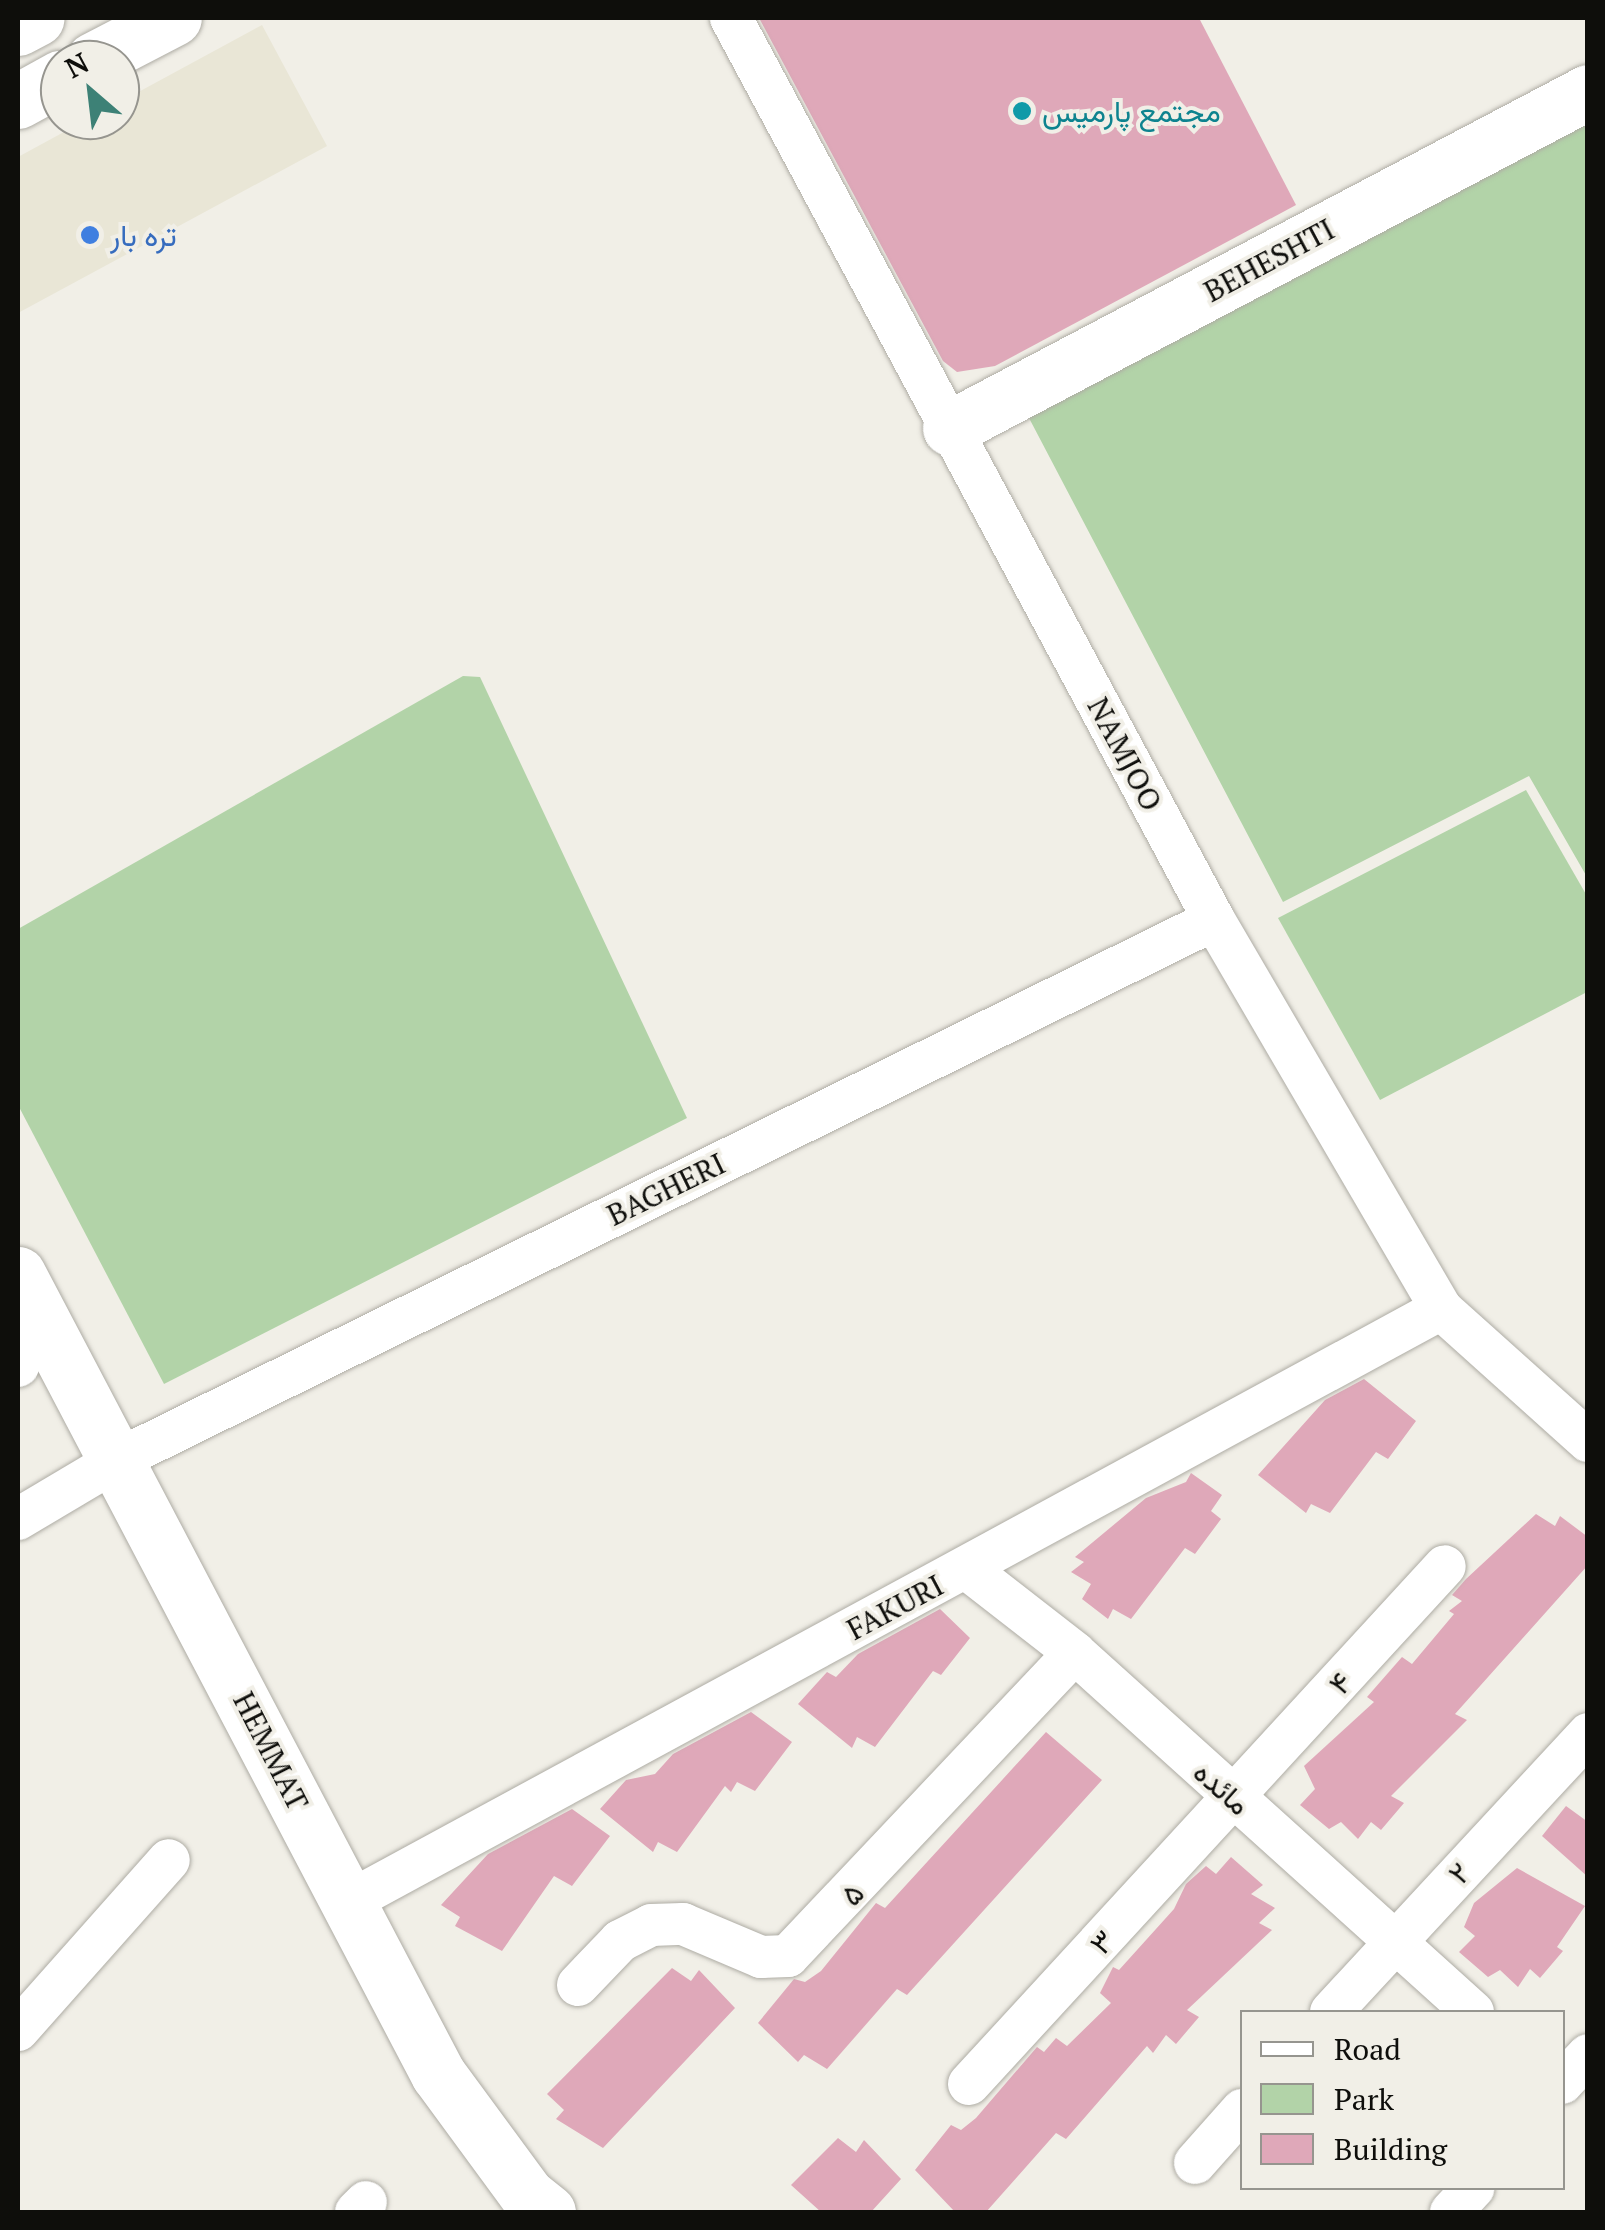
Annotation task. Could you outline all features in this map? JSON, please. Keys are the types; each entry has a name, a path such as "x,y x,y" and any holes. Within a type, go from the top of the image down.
{"street":[{"path":"18,28 37,18"},
{"path":"108,40 174,18"},
{"name":"NAMJOO","path":"731,18 1214,920 1441,1309 1588,1440"},
{"path":"18,101 40,89"},
{"name":"BEHESHTI","path":"950,428 1588,92"},
{"name":"BAGHERI","path":"18,1519 119,1458 1214,920"},
{"path":"18,1366 29,1295"},
{"name":"HEMMAT","path":"29,1295 119,1458 438,2074 527,2195 548,2212"},
{"name":"FAKURI","path":"348,1902 1441,1309"},
{"name":"۴","path":"1235,1800 1445,1566"},
{"name":"مائده","path":"966,1568 1075,1653 1471,2010"},
{"name":"۵","path":"578,1985 620,1942 651,1925 683,1924 761,1958 788,1956 1075,1653"},
{"name":"۲","path":"1332,2010 1588,1734"},
{"name":"۳","path":"969,2084 1235,1800"},
{"path":"18,2030 169,1860"},
{"path":"1565,2080 1588,2055"},
{"path":"1194,2162 1240,2112"},
{"path":"1452,2212 1471,2190"}],"shaded area":[{"name":"تره بار","path":"262,25 327,146 18,313 18,157 49,140 140,140 140,91"}],"green space":[{"path":"1587,124 1587,877 1529,776 1283,902 1029,418"},
{"path":"463,676 480,677 687,1118 164,1384 18,1105 18,929"},
{"path":"1526,790 1587,896 1587,992 1380,1100 1278,918"}],"building":[{"name":"مجتمع پارمیس","path":"759,18 1199,18 1296,205 995,366 957,372 943,361"},
{"path":"1364,1379 1416,1421 1388,1459 1376,1452 1330,1513 1311,1504 1306,1513 1258,1475 1325,1400"},
{"path":"1191,1473 1222,1495 1211,1511 1221,1519 1195,1554 1185,1548 1131,1619 1113,1609 1108,1619 1082,1599 1091,1584 1071,1572 1084,1562 1075,1557 1146,1498 1186,1482"},
{"path":"1536,1514 1555,1526 1560,1516 1588,1537 1588,1565 1455,1714 1467,1720 1391,1796 1404,1803 1381,1830 1371,1822 1358,1839 1341,1822 1329,1829 1300,1805 1315,1789 1304,1766 1374,1702 1367,1697 1402,1657 1412,1664 1454,1614 1449,1611 1462,1601 1452,1595"},
{"path":"940,1609 970,1638 941,1675 933,1671 875,1747 857,1737 852,1748 798,1704 827,1672 836,1677 858,1654"},
{"path":"751,1712 792,1742 755,1791 737,1782 731,1792 725,1786 677,1852 658,1842 653,1852 600,1809 626,1780 655,1774 673,1754"},
{"path":"1046,1732 1102,1780 907,1995 897,1989 827,2069 804,2055 798,2062 758,2023 794,1979 805,1982 821,1971 876,1903 885,1908"},
{"path":"1566,1806 1588,1822 1588,1877 1542,1836"},
{"path":"572,1809 610,1836 572,1886 554,1876 502,1951 455,1926 460,1917 441,1905 488,1854"},
{"path":"1231,1857 1263,1885 1251,1894 1275,1908 1259,1923 1272,1930 1187,2010 1199,2017 1176,2044 1166,2035 1153,2053 1147,2046 1066,2139 1056,2133 986,2212 955,2212 915,2170 951,2125 961,2130 976,2118 1037,2047 1044,2052 1056,2038 1067,2046 1111,2003 1100,1993 1113,1967 1119,1970 1174,1909 1186,1884 1206,1866 1216,1874"},
{"path":"1517,1868 1585,1906 1557,1947 1563,1951 1540,1978 1530,1969 1518,1987 1500,1970 1488,1977 1459,1952 1475,1936 1464,1927 1474,1903"},
{"path":"672,1968 691,1981 699,1970 735,2008 603,2148 556,2119 564,2110 547,2094"},
{"path":"838,2138 856,2152 864,2140 901,2179 871,2212 821,2212 791,2185"}],"place":[{"name":"مجتمع پارمیس","path":"1022,111"},
{"name":"تره بار","path":"90,235"}]}
